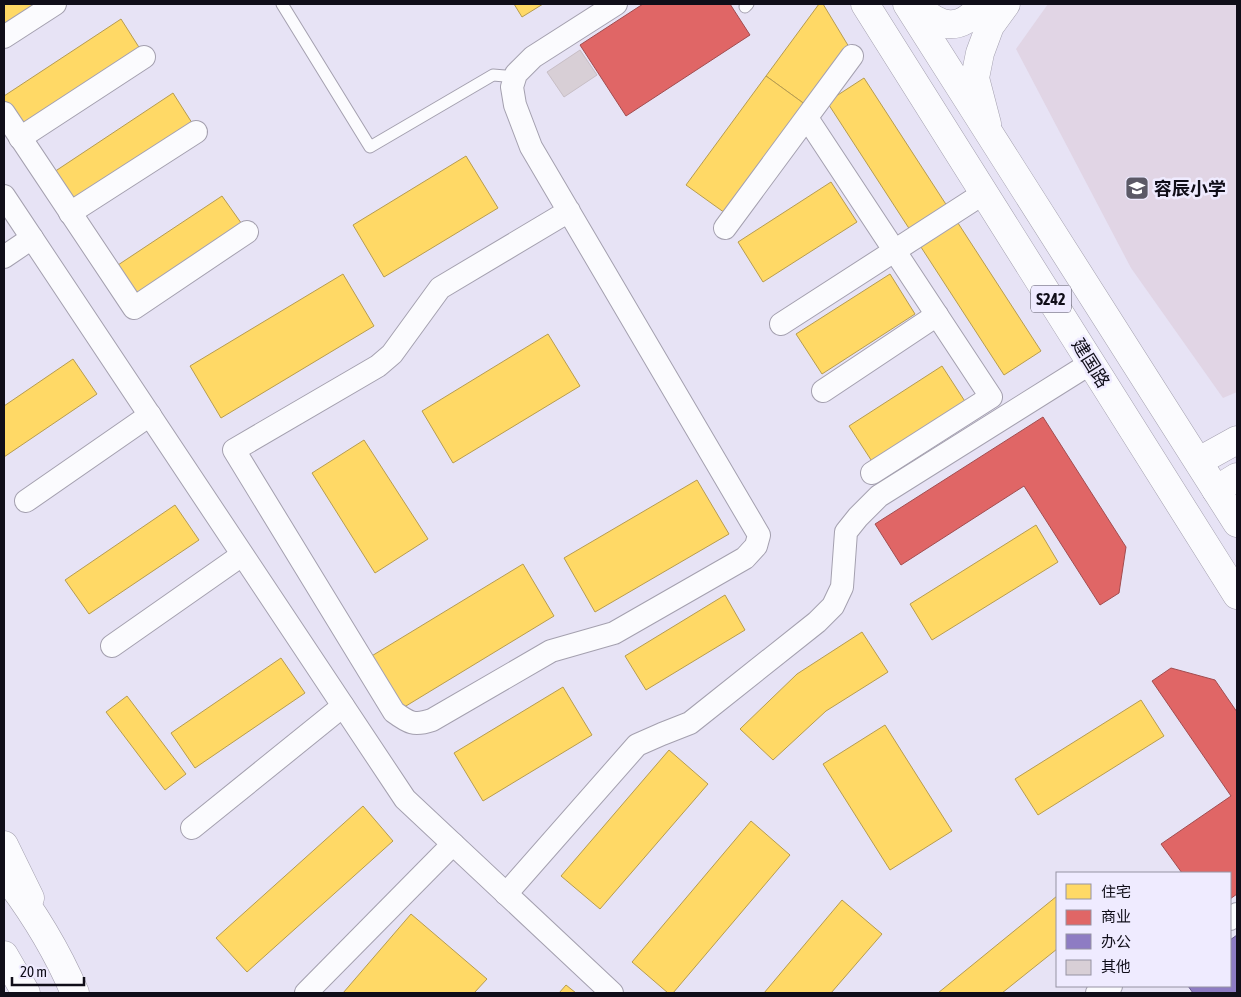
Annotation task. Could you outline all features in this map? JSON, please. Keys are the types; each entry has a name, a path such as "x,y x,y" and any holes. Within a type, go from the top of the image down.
{"main road":[{"name":"建国路","path":"865,4 1237,595"},
{"name":"S242","path":"907,4 1199,461 1227,483 1237,523"},
{"path":"915,4 933,20 944,24 958,25 974,14 982,4"},
{"path":"993,140 982,110 975,78 980,53 990,26 1006,4"},
{"path":"1199,461 1237,440"},
{"path":"4,845 65,968 75,993"},
{"path":"4,874 65,968"},
{"path":"4,954 26,993"}],"street":[{"path":"4,37 55,4"},
{"path":"569,211 440,288 392,354 378,366 234,450 394,712 406,720 418,724 432,720 551,651 614,633 745,558 756,546 760,535 532,147 515,105 512,87 516,74 533,57 616,4"},
{"path":"725,228 852,56"},
{"path":"20,138 144,57"},
{"path":"4,113 134,308 247,232"},
{"path":"806,118 991,397 872,473"},
{"path":"70,213 196,132"},
{"path":"781,324 984,193"},
{"path":"4,196 405,799 612,993"},
{"path":"4,257 32,238"},
{"path":"822,392 937,315"},
{"path":"506,894 637,745 690,724 817,622 833,606 842,587 846,532 879,496 1091,363"},
{"path":"26,501 150,416"},
{"path":"112,646 242,555"},
{"path":"192,828 343,706"},
{"path":"306,993 453,844"},
{"path":"1097,993 1108,987"}],"lane":[{"path":"282,4 370,147 493,75 505,76 514,80"}],"shaded area":[{"name":"容辰小学","path":"1048,4 1237,4 1237,392 1223,398 1131,268 1016,49"}],"building: 住宅":[{"path":"4,4 46,4 4,32"},
{"path":"514,4 543,4 522,17"},
{"path":"819,4 823,4 849,47 806,105 766,76"},
{"path":"121,19 142,52 23,130 4,101 4,96"},
{"path":"766,76 806,105 725,213 686,185"},
{"path":"864,78 949,209 912,233 827,102"},
{"path":"173,93 194,126 75,204 54,172"},
{"path":"466,156 498,208 384,277 353,225"},
{"path":"831,182 857,222 763,282 738,242"},
{"path":"222,196 244,227 137,299 115,267"},
{"path":"956,220 1041,351 1004,375 919,244"},
{"path":"343,274 374,326 221,418 190,366"},
{"path":"890,274 915,314 822,374 796,334"},
{"path":"548,334 580,386 453,463 422,411"},
{"path":"73,359 97,394 4,457 4,406"},
{"path":"942,366 968,406 875,466 849,426"},
{"path":"364,440 428,539 375,573 312,473"},
{"path":"697,480 729,534 595,612 564,558"},
{"path":"175,505 199,540 89,614 65,580"},
{"path":"1036,525 1058,562 932,640 910,604"},
{"path":"523,564 554,616 401,709 370,657"},
{"path":"725,595 745,630 646,690 625,656"},
{"path":"862,632 888,672 826,711 773,760 740,729 797,674"},
{"path":"281,658 305,693 195,768 171,733"},
{"path":"563,687 592,735 483,801 454,753"},
{"path":"127,696 186,774 165,790 106,712"},
{"path":"1141,700 1164,736 1038,815 1015,779"},
{"path":"885,725 952,831 890,870 823,764"},
{"path":"669,750 708,784 600,909 561,876"},
{"path":"363,806 393,841 247,972 216,938"},
{"path":"751,821 790,855 673,993 668,993 632,962"},
{"path":"1056,897 1056,950 1002,993 938,993"},
{"path":"842,900 882,934 831,993 764,993"},
{"path":"411,914 487,979 474,993 343,993"},
{"path":"566,985 576,993 559,993"}],"building: 商业":[{"path":"643,4 730,4 750,35 626,116 580,45"},
{"path":"1043,417 1126,547 1119,593 1100,605 1024,486 901,565 875,524"},
{"path":"1171,668 1215,680 1237,712 1237,894 1231,898 1231,872 1181,872 1161,844 1231,796 1152,681"}],"building: 办公":[{"path":"1237,935 1237,993 1193,993 1189,987 1231,987 1231,939"}],"building: 其他":[{"path":"580,50 597,75 564,97 547,72"}],"place":[{"name":"容辰小学","path":"1137,188"}]}
